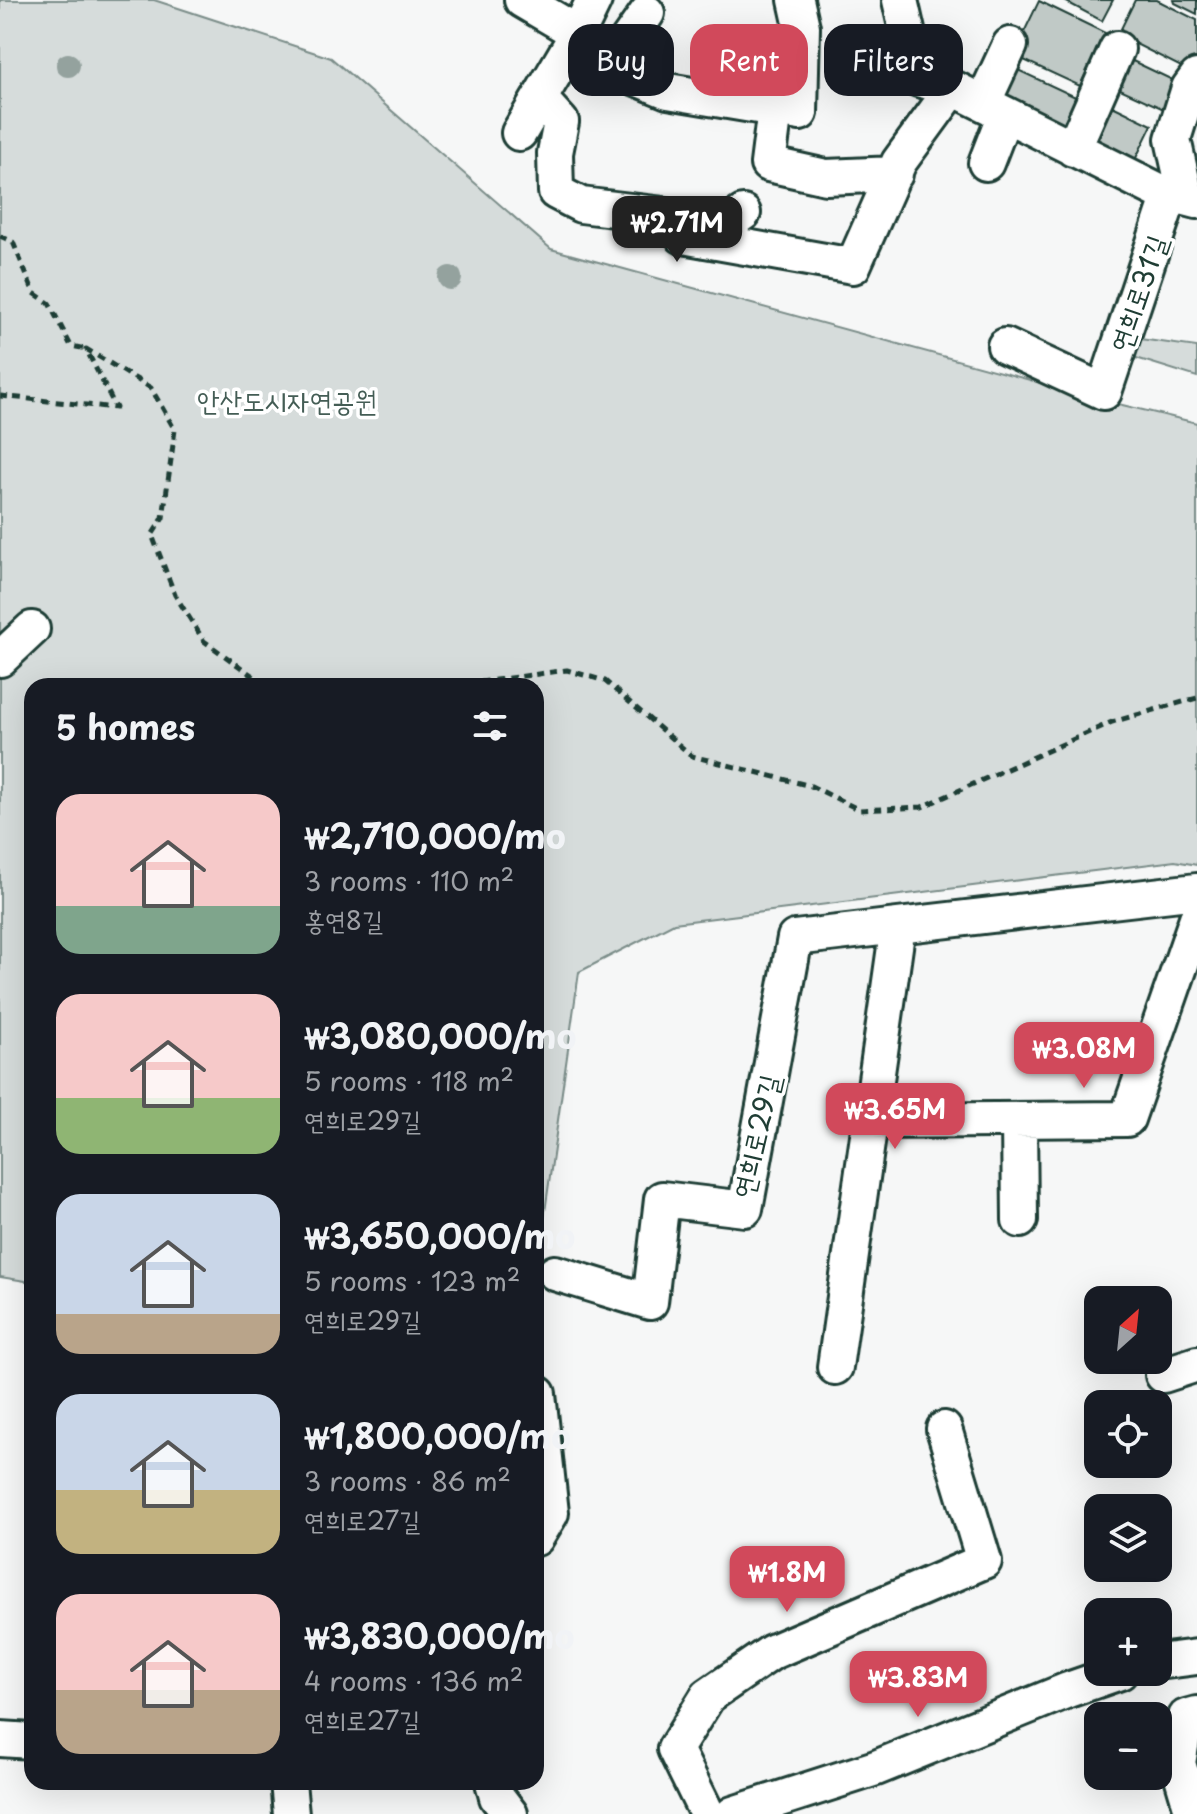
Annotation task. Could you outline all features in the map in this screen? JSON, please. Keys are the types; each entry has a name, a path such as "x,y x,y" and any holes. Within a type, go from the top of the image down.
{"street":[{"path":"522,0 568,38"},
{"path":"582,24 594,0"},
{"path":"674,92 800,113 802,27 796,0"},
{"path":"900,0 918,79 980,102 1073,149 1184,198"},
{"path":"639,24 647,13"},
{"path":"540,99 561,122 555,153 556,192 581,205 672,216 683,236 853,266 899,162 980,102 1010,45"},
{"path":"1073,149 1117,49"},
{"path":"519,133 568,51"},
{"path":"1184,198 1173,139 1189,88 1197,77"},
{"path":"980,102 986,163"},
{"path":"775,109 768,164 826,177 895,174"},
{"name":"연희로31길","path":"1005,346 1104,392 1184,198"},
{"path":"705,240 743,213"},
{"path":"0,659 32,629"},
{"name":"연희로29길","path":"555,1273 650,1302 662,1199 745,1209 795,938 1197,891"},
{"path":"870,1121 1127,1119 1197,918"},
{"path":"835,1367 898,926"},
{"path":"1019,1120 1020,1220"},
{"path":"1163,1375 1197,1364"},
{"path":"707,1814 675,1749 708,1696 772,1652 984,1561 944,1429"},
{"path":"544,1449 551,1513 544,1525"},
{"path":"1172,1660 1197,1657"},
{"path":"733,1814 876,1768 1084,1684"},
{"path":"1193,1814 1178,1763 1186,1717 1197,1714"},
{"path":"0,1739 24,1740"},
{"path":"289,1790 291,1814"},
{"path":"495,1790 510,1814"}],"path":[{"path":"0,236 13,242 34,293 49,303 71,346 86,349 151,388 175,430 163,518 152,535 175,595 204,641 256,678"},
{"path":"0,396 116,408 86,349"},
{"path":"510,678 567,670 605,681 692,756 811,786 860,810 922,807 1112,722 1197,698"}],"green space":[{"name":"안산도시자연공원","path":"0,0 154,0 331,58 551,249 1197,423 1197,865 1175,861 674,923 579,972 544,1219 544,678 24,678 24,1281 0,1277"},
{"path":"1140,339 1197,347 1197,377 1133,357"}],"building":[{"path":"1063,0 1113,0 1102,21"},
{"path":"1135,0 1157,0 1197,20 1197,61 1191,72 1118,35"},
{"path":"1174,0 1197,0 1197,14 1175,3"},
{"path":"1039,1 1105,33 1080,86 1013,55"},
{"path":"1120,55 1181,84 1168,111 1107,83"},
{"path":"1005,64 1082,100 1066,134 989,97"},
{"path":"1102,101 1152,125 1135,160 1085,136"}]}
